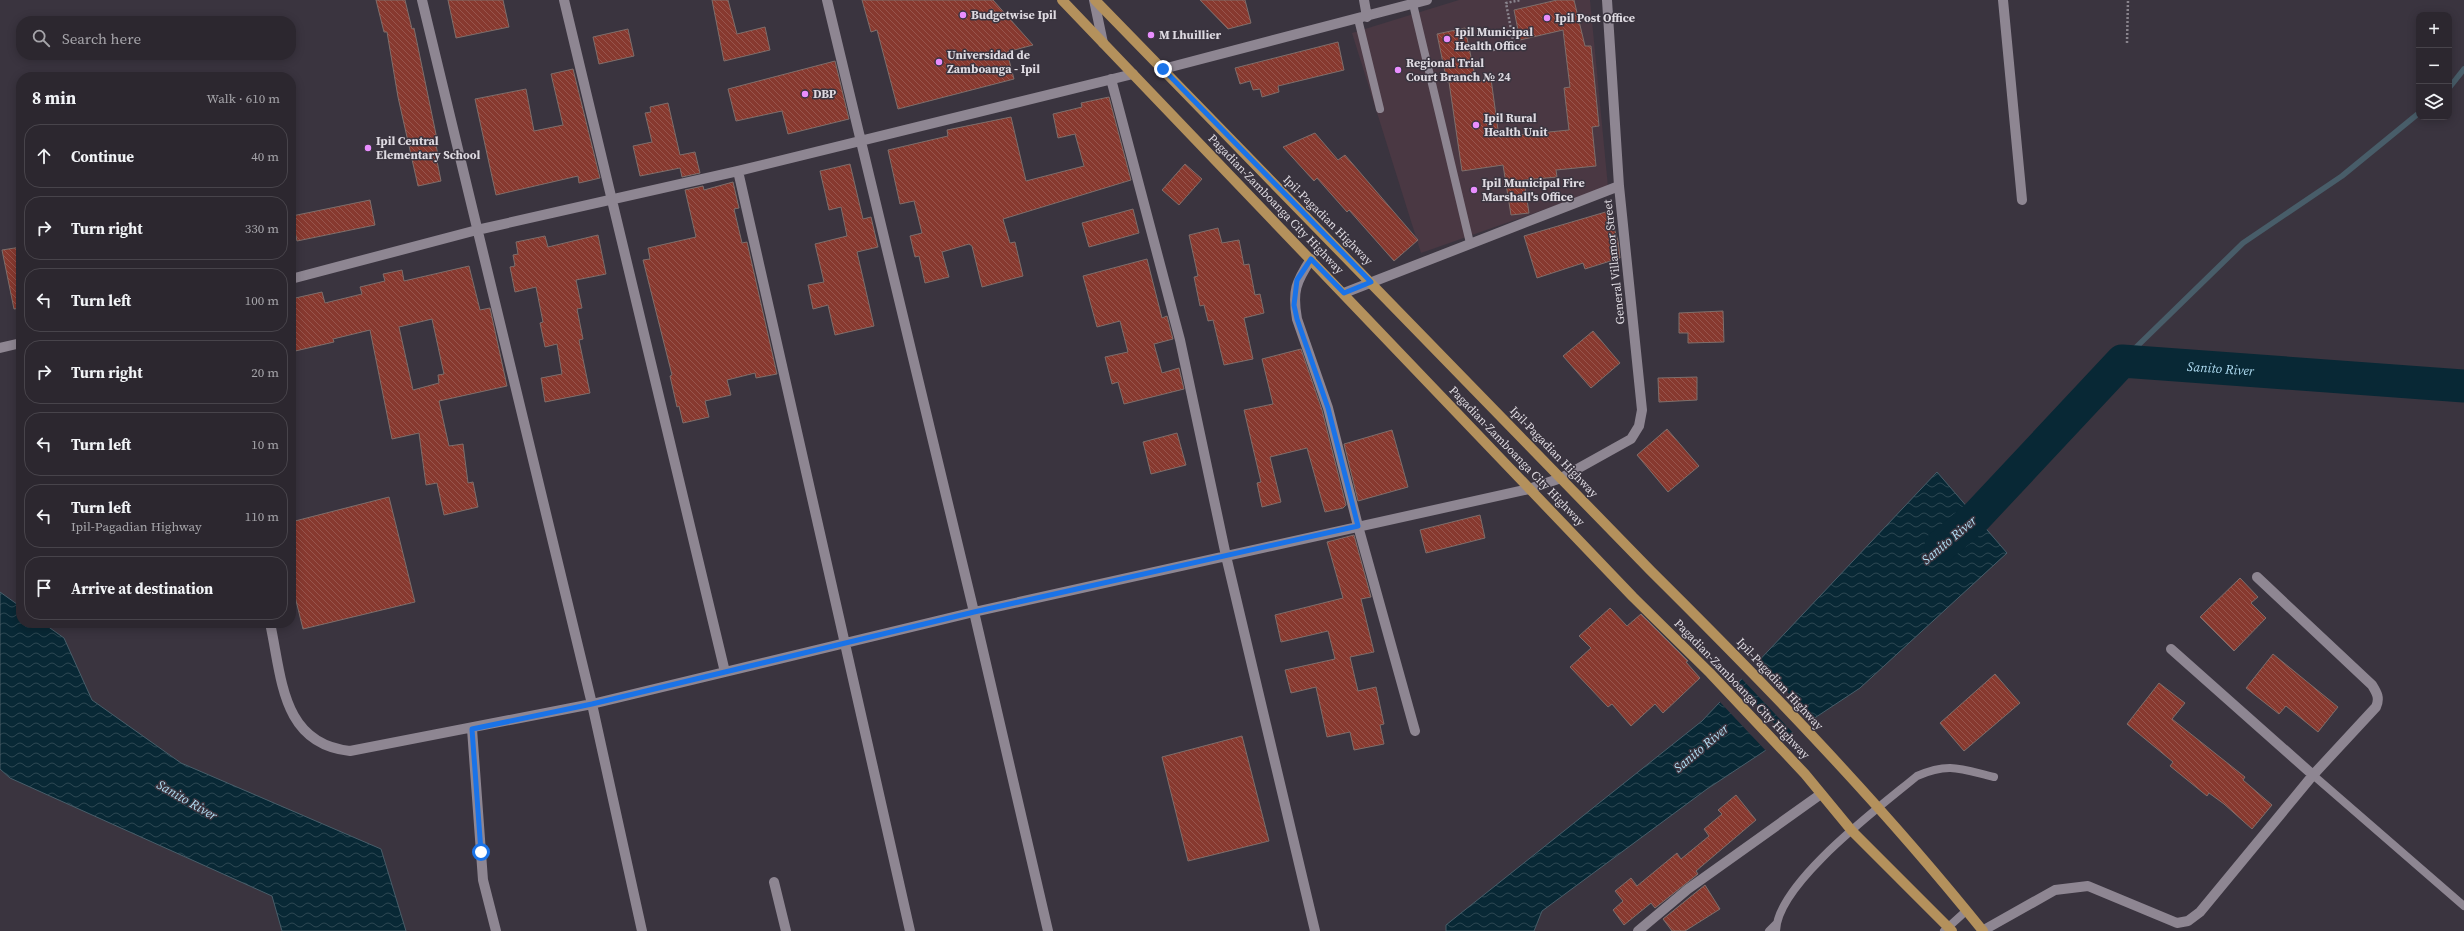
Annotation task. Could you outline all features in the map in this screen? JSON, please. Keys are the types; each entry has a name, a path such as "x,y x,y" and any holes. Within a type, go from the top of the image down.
{"main road":[{"name":"Pagadian-Zamboanga City Highway","path":"1062,0 1344,293 1529,489 1633,597 1710,673 1805,774 1852,831 1948,930"},
{"name":"Ipil-Pagadian Highway","path":"1095,0 1561,478 1730,649 1851,776 1983,931"}],"street":[{"path":"422,0 592,704 642,931"},
{"path":"564,0 725,672"},
{"path":"827,0 974,612 1048,931"},
{"path":"1095,0 1103,43"},
{"path":"1363,18 1364,0"},
{"path":"1163,69 1363,18 1426,0"},
{"name":"General Villamor Street","path":"271,628 289,706 306,733 318,744 333,750 350,751 472,729 592,704 974,612 1529,489 1561,478 1631,439 1639,426 1642,410 1619,186 1607,0"},
{"path":"2003,0 2022,200"},
{"path":"296,278 477,230 611,201 738,171 1133,74"},
{"path":"1111,80 1180,340 1226,556 1315,931"},
{"path":"738,171 910,931"},
{"path":"1344,293 1619,186"},
{"path":"1311,259 1297,280 1294,305 1297,319 1328,408 1358,526 1415,731"},
{"path":"0,348 16,344"},
{"path":"1983,931 2055,890 2088,886 2177,923 2188,921 2200,912 2313,775 2376,707 2379,701 2378,694 2372,685 2257,576"},
{"path":"2171,649 2313,775"},
{"path":"472,729 483,880 496,931"},
{"path":"1638,931 1688,889 1821,794"},
{"path":"774,882 786,931"}],"lane":[{"path":"1413,4 1470,243"},
{"path":"1363,18 1380,109"},
{"path":"1768,931 1776,928 1788,900 1814,866 1878,808 1917,776 1935,768 1953,767 1994,777"},
{"path":"2313,775 2464,906"},
{"path":"1948,930 1966,911"}],"path":[{"path":"1493,50 1514,45 1506,3 1521,0"},
{"path":"2127,44 2128,0"}],"shaded area":[{"path":"1459,0 1590,0 1608,187 1421,253 1352,33"}],"water":[{"path":"1937,472 2007,553 1860,688 1707,789 1542,911 1534,931 1446,931 1446,925 1702,721"},
{"path":"0,592 16,603 16,628 50,628 64,638 92,700 181,763 381,849 406,931 282,931 272,896 10,778 0,769"}],"pier":[{"path":"1757,659 1814,721 1794,734 1740,677"},
{"path":"1736,682 1788,738 1767,752 1718,700"}],"building":[{"path":"376,0 405,0 412,29 414,28 438,144 436,145 439,160 437,161 441,181 418,186 398,97 387,32 384,32"},
{"path":"448,0 503,0 509,27 456,38"},
{"path":"712,0 728,0 737,34 765,27 770,50 724,61"},
{"path":"862,0 993,0 1033,45 1007,52 1014,79 898,109 877,30 871,32"},
{"path":"1200,0 1245,0 1251,23 1228,29"},
{"path":"1557,0 1574,0 1585,46 1591,46 1599,126 1592,127 1596,166 1556,170 1557,177 1524,180 1529,213 1511,215 1503,165 1462,171 1449,82 1447,82 1437,34 1465,28 1476,81 1491,79 1499,137 1569,130 1564,88 1570,87 1563,30 1520,40 1514,10"},
{"path":"628,29 634,56 599,64 593,37"},
{"path":"1338,42 1344,70 1278,86 1279,92 1262,97 1260,89 1253,90 1250,81 1240,84 1235,68"},
{"path":"835,61 849,119 788,134 782,111 736,121 728,89"},
{"path":"573,69 600,178 579,183 578,176 496,195 475,99 526,89 534,131 563,125 551,74"},
{"path":"1109,97 1131,180 1003,219 1010,243 1015,242 1023,276 982,287 972,246 969,244 942,252 949,277 925,283 919,256 915,257 910,236 922,233 914,201 900,204 888,150 948,136 947,130 1011,117 1026,181 1084,166 1075,134 1058,138 1053,114 1082,107 1081,103"},
{"path":"668,103 680,155 695,152 700,173 682,177 680,168 640,176 633,146 652,142 645,113 651,112 650,107"},
{"path":"1315,133 1338,160 1345,155 1418,240 1394,261 1349,210 1347,212 1317,178 1314,181 1283,147"},
{"path":"850,164 863,219 871,217 878,247 857,252 874,326 835,335 828,305 813,309 808,285 824,282 815,244 847,236 841,207 829,210 820,171"},
{"path":"1185,164 1202,179 1179,205 1162,190"},
{"path":"733,182 739,208 734,209 742,243 747,242 777,374 756,378 755,373 727,380 731,395 705,401 709,417 683,423 679,406 677,407 670,376 672,375 643,260 650,259 648,248 696,237 685,190 703,186 704,190"},
{"path":"370,200 375,225 297,241 296,215"},
{"path":"1133,209 1139,233 1089,247 1082,223"},
{"path":"1609,211 1618,241 1620,258 1585,269 1583,263 1537,278 1524,236"},
{"path":"1218,228 1222,243 1239,240 1244,265 1249,264 1255,295 1260,294 1264,313 1244,318 1253,359 1224,365 1213,320 1208,321 1204,305 1200,306 1194,277 1198,276 1189,235"},
{"path":"598,235 606,274 576,280 582,308 577,309 583,339 579,340 590,393 545,402 541,378 562,374 557,344 545,347 540,323 543,322 536,287 515,292 510,267 515,266 513,255 518,254 516,242 545,236 548,247"},
{"path":"16,248 16,309 14,309 2,250"},
{"path":"1147,259 1162,318 1167,316 1173,339 1154,344 1162,373 1179,368 1184,389 1124,404 1118,382 1112,384 1105,357 1128,352 1120,321 1097,327 1083,276"},
{"path":"469,266 480,310 490,308 507,386 439,401 449,446 463,444 468,483 473,482 478,507 444,515 437,483 426,485 419,433 392,439 370,330 333,339 334,342 296,351 296,298 322,292 325,303 362,294 360,287 385,281 383,274 402,270 404,281","holes":["432,319 444,374 438,375 439,383 413,390 399,327"]},
{"path":"1723,311 1724,342 1688,343 1688,333 1679,333 1679,313"},
{"path":"1593,331 1620,363 1591,388 1563,356"},
{"path":"1301,349 1322,410 1346,505 1343,508 1325,512 1307,448 1270,457 1281,502 1262,507 1257,483 1261,482 1244,410 1273,404 1262,359"},
{"path":"1697,377 1697,400 1659,402 1658,378"},
{"path":"1667,429 1699,466 1668,492 1637,455"},
{"path":"1392,430 1408,487 1358,501 1344,444"},
{"path":"1177,433 1186,465 1151,474 1143,442"},
{"path":"389,497 415,602 303,629 296,600 296,521"},
{"path":"1480,515 1485,538 1426,553 1420,530"},
{"path":"1354,535 1371,597 1361,599 1374,652 1350,657 1358,691 1376,687 1384,724 1380,725 1384,744 1354,750 1350,732 1327,737 1316,687 1291,693 1285,670 1335,659 1328,631 1281,642 1275,615 1343,598 1327,542"},
{"path":"2240,578 2258,597 2251,603 2266,618 2234,651 2200,617"},
{"path":"1610,608 1627,626 1641,614 1688,661 1686,662 1700,678 1663,713 1655,704 1631,726 1612,704 1608,707 1570,667 1591,648 1579,636"},
{"path":"2273,654 2338,707 2318,732 2286,706 2279,714 2246,688"},
{"path":"1995,674 2020,703 1964,751 1940,723"},
{"path":"2159,683 2185,703 2172,719 2245,777 2243,780 2272,805 2252,829 2224,804 2209,793 2207,796 2170,766 2173,762 2127,724"},
{"path":"1242,736 1269,841 1188,861 1162,757"},
{"path":"1736,795 1756,820 1696,871 1698,874 1655,908 1651,903 1624,925 1613,910 1623,901 1615,891 1631,878 1637,886 1677,853 1681,859 1709,836 1704,829 1722,814 1718,810"},
{"path":"1705,885 1720,909 1685,931 1672,931 1663,919"}],"waterway":[{"path":"2452,84 2464,69"},
{"path":"2122,361 2243,243 2342,176 2416,115"},
{"name":"Sanito River","path":"1941,546 1976,517 2122,361 2464,386"}],"place":[{"name":"Budgetwise Ipil","path":"963,15"},
{"name":"Ipil Post Office","path":"1547,18"},
{"name":"M Lhuillier","path":"1151,35"},
{"name":"Ipil Municipal Health Office","path":"1447,39"},
{"name":"Universidad de Zamboanga - Ipil","path":"939,62"},
{"name":"Regional Trial Court Branch № 24","path":"1398,70"},
{"name":"DBP","path":"805,94"},
{"name":"Ipil Rural Health Unit","path":"1476,125"},
{"name":"Ipil Central Elementary School","path":"368,148"},
{"name":"Ipil Municipal Fire Marshall's Office","path":"1474,190"}],"route":[{"path":"481,852 480,818 472,729 592,704 974,612 1358,526 1328,408 1297,319 1294,305 1294,291 1297,280 1311,259 1344,293 1371,282 1328,241 1163,69"}]}
